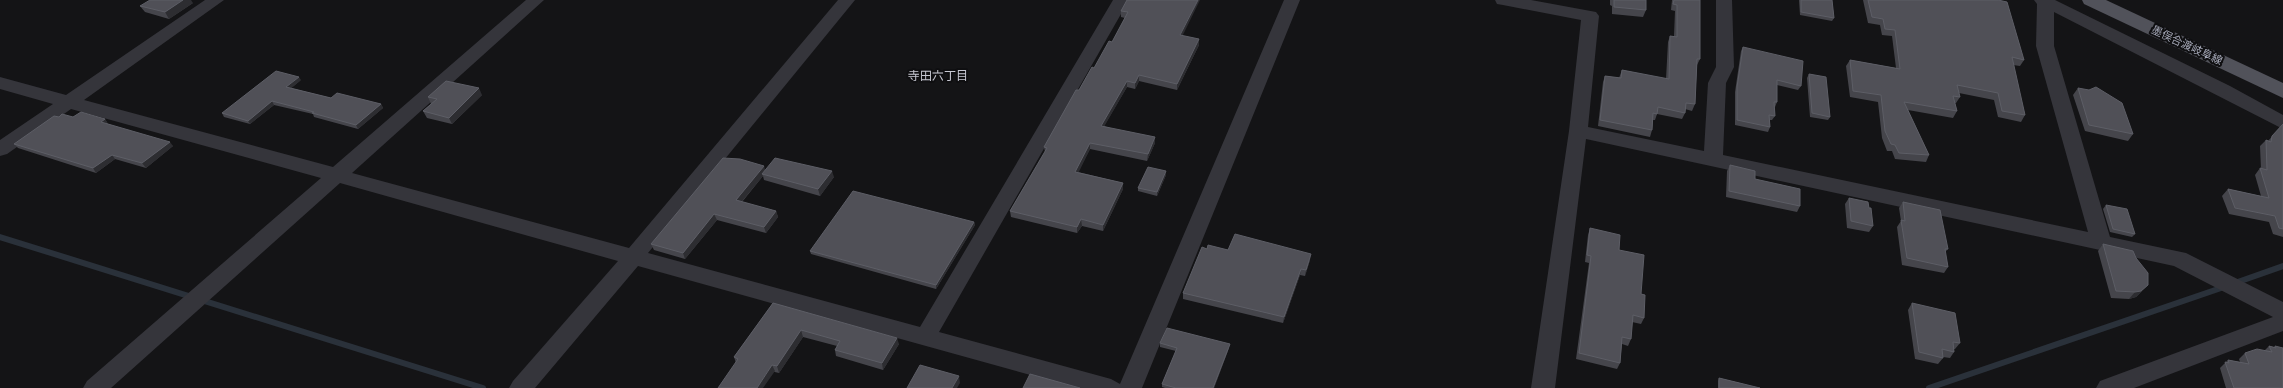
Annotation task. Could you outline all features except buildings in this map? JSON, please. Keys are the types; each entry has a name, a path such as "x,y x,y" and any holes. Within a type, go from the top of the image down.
{"main road":[{"name":"墨俣合渡岐阜線","path":"2091,0 2283,91"}],"street":[{"path":"0,149 216,0"},
{"path":"95,388 536,0"},
{"path":"524,384 634,256 847,0"},
{"path":"925,338 1121,0"},
{"path":"1130,388 1292,0"},
{"path":"1503,0 1590,8 1578,131 1544,388"},
{"path":"1713,159 1717,83 1725,67 1724,0"},
{"path":"2101,241 2045,46 2043,1 2224,90 2283,123"},
{"path":"0,83 1110,388"},
{"path":"1578,131 2101,241 2179,259 2260,300 2283,320 2133,384 2108,388"}],"waterway":[{"path":"0,237 483,388"},
{"path":"2235,283 2283,266"},
{"path":"1929,388 2224,287"}],"district":[{"name":"寺田六丁目","path":"938,76"}]}
